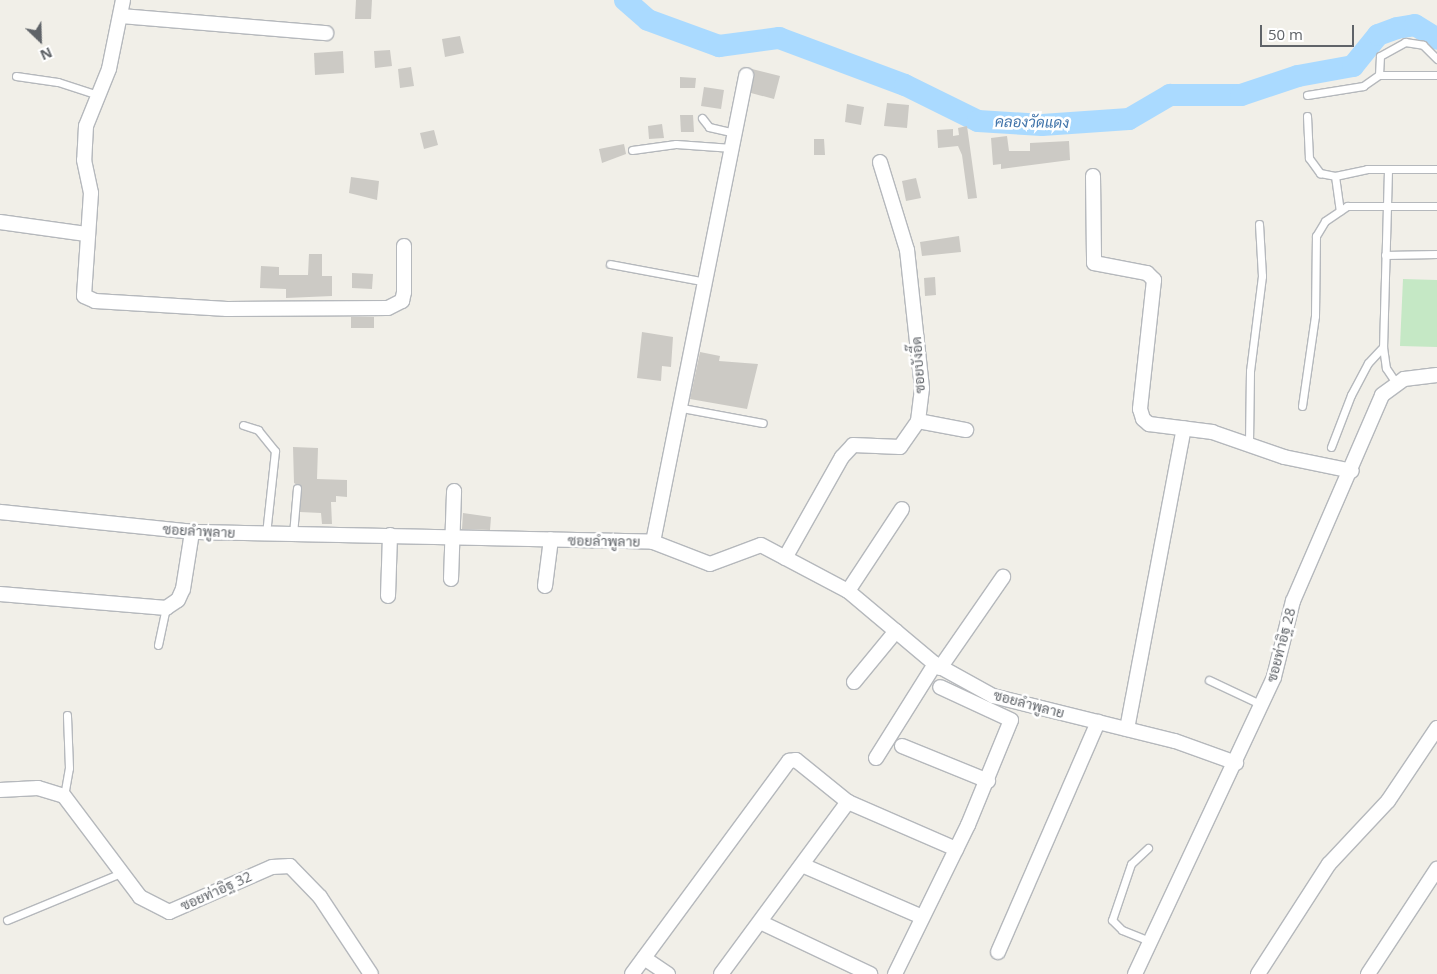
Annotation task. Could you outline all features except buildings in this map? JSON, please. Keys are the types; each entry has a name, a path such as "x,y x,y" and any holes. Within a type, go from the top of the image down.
{"street":[{"path":"123,0 122,16 84,141 91,193 81,292 89,300 227,309 396,306 404,292 404,246"},
{"path":"122,16 326,33"},
{"path":"653,542 682,408 746,75"},
{"name":"ซอยบังอี๊ด","path":"785,558 842,457 853,445 900,447 918,421 922,388 907,250 880,162"},
{"path":"1093,176 1094,263 1147,273 1154,280 1140,409 1143,418 1149,424 1184,428 1249,442 1284,457 1352,471"},
{"path":"0,222 86,234"},
{"path":"1396,383 1437,375"},
{"name":"ซอยท่าอิฐ 28","path":"1135,974 1262,705 1279,662 1293,601 1352,471 1382,395 1396,383"},
{"path":"918,421 966,430"},
{"path":"1127,729 1184,428"},
{"path":"451,579 454,491"},
{"path":"848,591 902,509"},
{"name":"ซอยลำพูลาย","path":"0,512 192,532 653,542 710,564 752,546 761,545 848,591 938,666 993,696 1127,729 1236,763"},
{"path":"0,594 166,608 178,600 183,589 192,532"},
{"path":"388,596 390,535"},
{"path":"545,586 552,539"},
{"path":"876,758 938,666 1003,577"},
{"path":"854,682 896,631"},
{"path":"895,974 988,781 1011,720 940,687"},
{"path":"998,952 1098,722"},
{"path":"1258,974 1329,864 1388,801 1437,728"},
{"path":"902,746 988,781"},
{"path":"632,974 783,764 796,760 848,802 956,848"},
{"path":"0,790 38,788 64,796"},
{"name":"ซอยท่าอิฐ 32","path":"64,796 140,897 169,912 272,867 290,866 320,897 371,974"},
{"path":"721,974 848,802"},
{"path":"802,865 922,917"},
{"path":"1368,974 1437,869"},
{"path":"760,922 870,974"},
{"path":"644,958 668,974"}],"lane":[{"path":"1379,75 1380,56 1405,42 1423,44 1437,59"},
{"path":"1307,94 1363,86 1379,75 1437,76"},
{"path":"16,76 58,82 98,95"},
{"path":"1308,116 1312,166 1335,176 1388,170 1437,168"},
{"path":"702,118 716,130 734,134"},
{"path":"632,150 676,144 732,148"},
{"path":"1388,170 1382,347 1386,368 1396,383"},
{"path":"1335,176 1340,211"},
{"path":"1302,406 1315,316 1316,236 1325,220 1340,211 1368,203 1387,206 1437,206"},
{"path":"1249,442 1250,371 1262,276 1259,224"},
{"path":"1385,255 1437,254"},
{"path":"610,264 706,282"},
{"path":"1331,447 1351,395 1368,363 1382,347"},
{"path":"682,408 762,423"},
{"path":"243,425 265,436 275,450 266,534"},
{"path":"293,534 297,488"},
{"path":"158,645 166,608"},
{"path":"1209,680 1262,705"},
{"path":"64,796 69,768 67,715"},
{"path":"1148,848 1131,864 1112,920 1122,930 1151,942"},
{"path":"7,920 121,874"}],"green space":[{"path":"1403,279 1437,280 1437,347 1400,346"}],"waterway":[{"name":"คลองวัดแดง","path":"625,0 648,20 719,46 779,38 905,85 978,121 1042,125 1129,119 1170,95 1241,95 1298,76 1353,66 1378,35 1397,28 1415,25 1437,39"}]}
